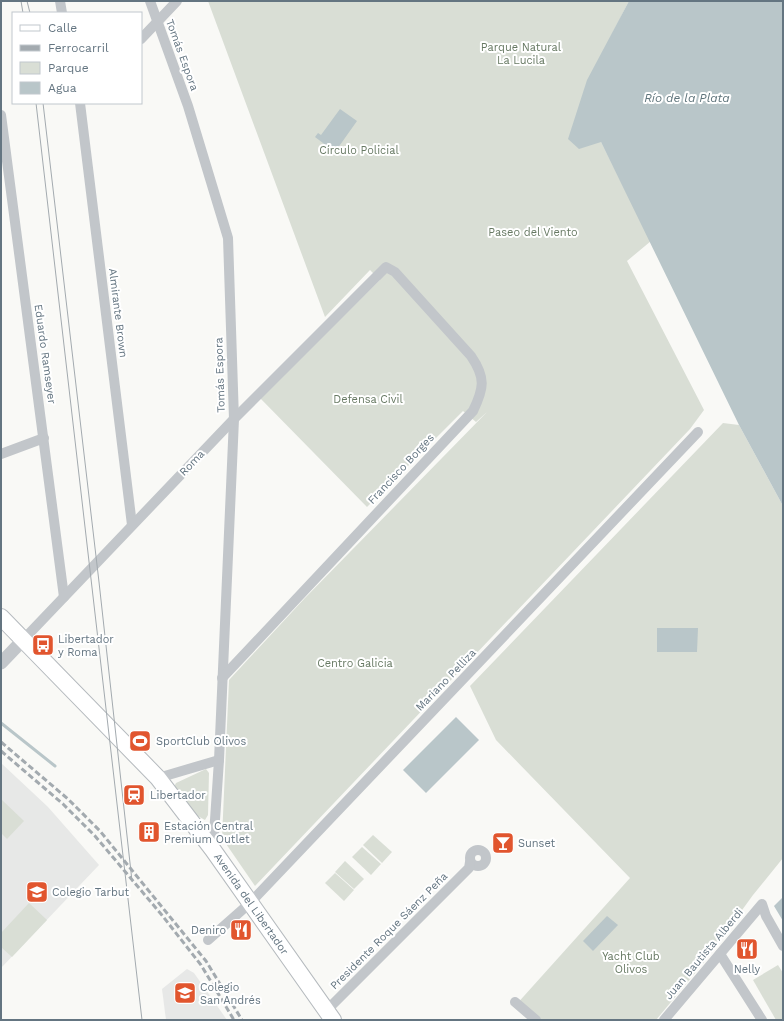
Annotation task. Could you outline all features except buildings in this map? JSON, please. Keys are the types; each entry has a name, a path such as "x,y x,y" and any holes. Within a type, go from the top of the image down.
{"main road":[{"name":"Avenida del Libertador","path":"1,617 158,778 213,850 330,1015"}],"street":[{"path":"60,1 62,12"},
{"name":"Tomás Espora","path":"150,1 188,106 228,238 234,419 222,678 220,760 213,850"},
{"path":"142,38 177,1"},
{"name":"Almirante Brown","path":"80,104 132,525"},
{"name":"Eduardo Ramseyer","path":"1,115 64,597"},
{"name":"Roma","path":"1,663 234,419 386,267"},
{"name":"Francisco Borges","path":"222,678 472,411 480,396 483,383 479,368 471,356 395,272 386,267"},
{"name":"Mariano Pelliza","path":"208,940 250,903 698,432"},
{"path":"1,454 44,438"},
{"path":"158,778 220,760"},
{"name":"Presidente Roque Sáenz Peña","path":"330,1015 472,865"},
{"name":"Juan Bautista Alberdi","path":"664,1020 762,904 766,916 783,946"},
{"path":"720,954 762,1020"},
{"path":"515,1002 536,1020"}],"shaded area":[{"name":"Colegio Tarbut","path":"1,763 48,807 99,865 1,968"},
{"name":"Colegio San Andrés","path":"187,969 194,973 227,1020 166,1020 162,989"}],"green space":[{"path":"208,1 629,1 610,38 601,142 651,241 627,261 704,410 690,429 255,886 222,838 229,680 304,599 487,412 476,422 463,411 367,507 260,398 380,280 370,270 325,317"},
{"name":"Yacht Club Olivos","path":"723,423 739,425 783,506 783,858 753,895 705,961 656,1020 531,1020 515,1006 630,878 496,740 470,686"},
{"path":"206,769 209,773 208,815 205,820 196,815 174,787 176,783"},
{"path":"1,799 24,821 7,839 1,833"},
{"path":"373,835 392,852 382,863 363,845"},
{"path":"362,847 381,864 371,875 352,857"},
{"path":"345,861 364,879 354,889 335,872"},
{"path":"335,873 354,890 344,901 325,883"},
{"path":"29,903 47,920 12,957 1,947 1,933"},
{"path":"778,965 783,973 783,1020 776,1020 753,980"}],"water":[{"name":"Río de la Plata","path":"629,1 783,1 783,506 739,425 601,142 579,149 568,139 587,80"},
{"path":"340,109 357,121 335,152 315,137 318,133 321,135"},
{"path":"657,628 698,628 697,652 657,652"},
{"path":"456,717 479,740 426,793 403,770"},
{"path":"783,897 783,921 774,906"},
{"path":"607,916 618,925 593,951 583,941"}],"waterway":[{"path":"1,723 55,766"}],"tram line":[{"path":"21,1 23,12"},
{"path":"27,1 30,12"},
{"path":"36,104 142,1020"},
{"path":"43,104 132,881"}],"railway":[{"path":"1,742 68,799 100,831 206,961 242,1020"},
{"path":"1,751 63,804 95,836 161,914 201,965 234,1020"}],"place":[{"name":"Libertador y Roma","path":"43,645"},
{"name":"SportClub Olivos","path":"140,741"},
{"name":"Libertador","path":"134,795"},
{"name":"Estación Central Premium Outlet","path":"149,832"},
{"name":"Sunset","path":"503,843"},
{"name":"Colegio Tarbut","path":"37,892"},
{"name":"Deniro","path":"241,930"},
{"name":"Nelly","path":"747,949"},
{"name":"Colegio San Andrés","path":"185,993"}],"park label":[{"name":"Parque Natural La Lucila","path":"521,53"},
{"name":"Círculo Policial","path":"359,150"},
{"name":"Paseo del Viento","path":"533,232"},
{"name":"Defensa Civil","path":"368,399"},
{"name":"Centro Galicia","path":"355,663"}]}
